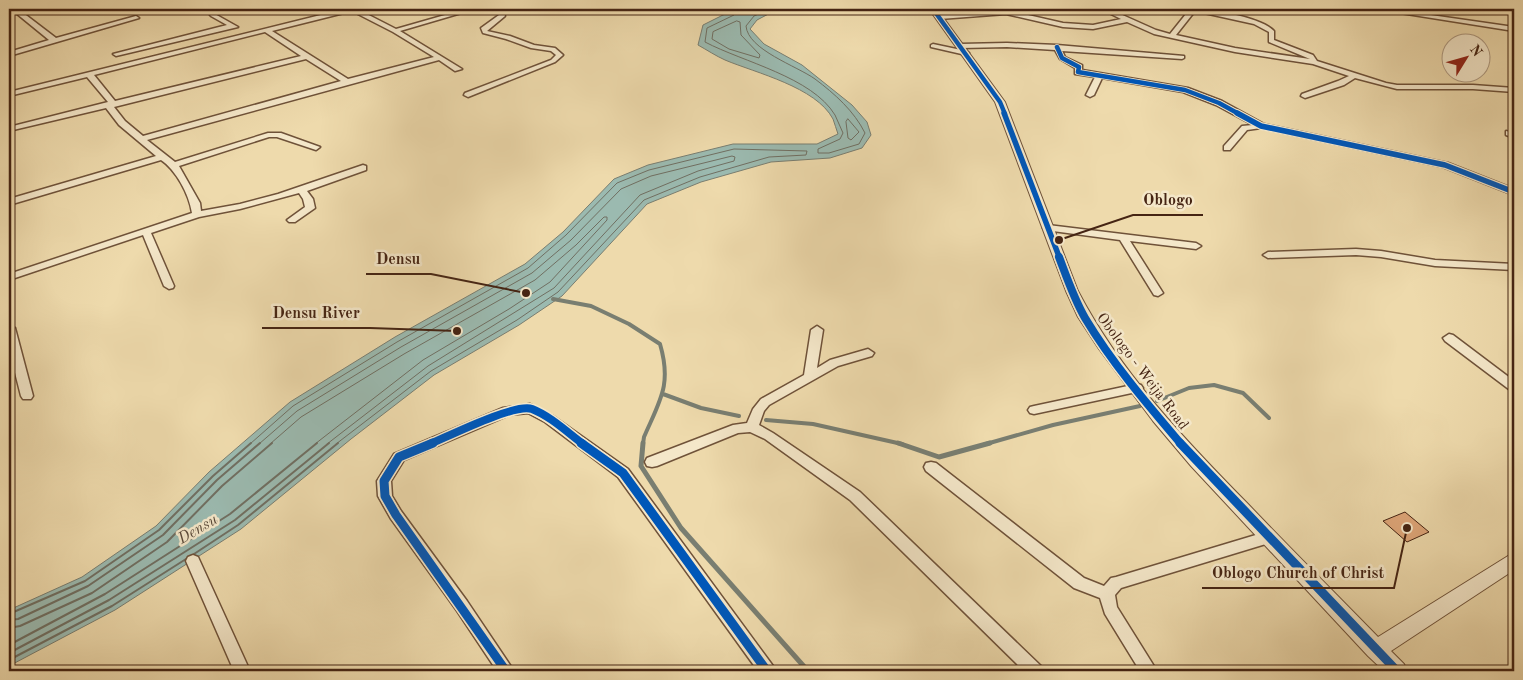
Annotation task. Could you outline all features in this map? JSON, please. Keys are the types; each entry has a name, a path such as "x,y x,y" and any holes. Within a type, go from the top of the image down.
{"street":[{"path":"14,9 47,36 55,40"},
{"path":"9,94 352,9 395,31 458,69"},
{"path":"395,31 472,9"},
{"path":"468,95 525,71 553,62 560,55 553,49 532,47 508,37 485,32 483,29 502,16 502,13 491,9"},
{"path":"1104,9 1154,32 1235,50 1314,62 1353,76 1397,87 1473,87 1514,90"},
{"path":"1172,36 1193,9 1263,24 1272,32 1271,41 1311,56 1314,62"},
{"path":"1378,9 1514,29"},
{"path":"937,13 1006,12 1063,25 1093,28 1128,20"},
{"name":"Obologo - Weija Road","path":"937,13 1000,102 1072,291 1085,317 1104,346 1197,462 1397,671"},
{"path":"213,15 247,34"},
{"path":"9,54 136,18"},
{"path":"116,54 233,26"},
{"path":"266,30 347,82"},
{"path":"933,46 964,50 996,44 1182,57"},
{"path":"1057,47 1062,58 1079,67 1078,72 1165,85 1185,90 1219,103 1261,126 1444,164 1514,192"},
{"path":"9,129 308,56"},
{"path":"143,139 439,58"},
{"path":"89,74 113,103"},
{"path":"1090,95 1099,76"},
{"path":"1306,96 1341,83 1353,76"},
{"path":"113,103 110,107 122,123 174,165 195,203 197,214"},
{"path":"1227,148 1245,128 1261,126"},
{"path":"174,165 268,134 316,147"},
{"path":"9,202 162,157"},
{"path":"9,277 197,214 227,210 302,191 363,168"},
{"path":"292,220 310,208 308,198 302,191"},
{"path":"1048,228 1094,232 1196,246"},
{"path":"146,232 168,286"},
{"path":"1123,237 1158,293"},
{"path":"1268,254 1356,252 1435,263 1514,266"},
{"path":"9,328 27,396"},
{"path":"809,378 815,350 816,330"},
{"path":"1449,338 1514,387"},
{"path":"752,427 759,409 765,402 834,363 868,353"},
{"path":"1034,410 1137,388"},
{"path":"506,671 396,515 385,496 384,481 400,457 507,411 530,408 549,419 623,473 767,671"},
{"path":"652,462 737,428 752,427 785,446 855,496 1035,671"},
{"path":"931,467 1079,583 1107,593"},
{"path":"1107,593 1116,583 1269,537"},
{"path":"193,561 242,671"},
{"path":"1375,650 1514,561"},
{"path":"1107,593 1110,609 1149,671"}],"water":[{"path":"735,9 778,9 757,20 750,29 764,44 802,65 852,105 867,122 871,135 862,148 830,158 771,162 701,182 647,204 562,296 519,325 434,375 351,439 241,529 115,610 9,666 9,610 82,577 156,526 209,472 290,402 395,337 525,264 563,232 614,179 648,165 733,144 817,144 838,134 833,119 825,108 813,98 784,82 725,60 698,45 703,25"}],"building":[{"path":"1405,512 1429,532 1407,542 1383,521"}],"waterway":[{"path":"553,299 591,306 629,324 660,344 665,371 664,382 659,402 644,437 643,444"},
{"path":"1157,401 1189,388 1214,385 1243,393 1269,418"},
{"path":"663,394 701,408 739,416"},
{"path":"986,444 1053,425 1140,406"},
{"path":"766,420 813,424 899,443"},
{"path":"643,443 641,466 681,528 808,671"},
{"path":"899,443 939,457 990,443"}],"cycle path":[{"path":"933,9 1000,102 1072,291 1085,317 1104,346 1158,417 1197,462 1397,671"},
{"path":"1057,47 1062,58 1079,67 1078,72 1185,90 1219,103 1261,126 1445,165 1514,192"},
{"path":"506,671 396,515 385,496 384,481 399,457 507,411 530,408 549,419 623,473 767,671"}],"place":[{"name":"Oblogo","path":"1059,240"},
{"name":"Densu","path":"526,293"},
{"name":"Densu River","path":"457,331"},
{"name":"Oblogo Church of Christ","path":"1407,528"}]}
